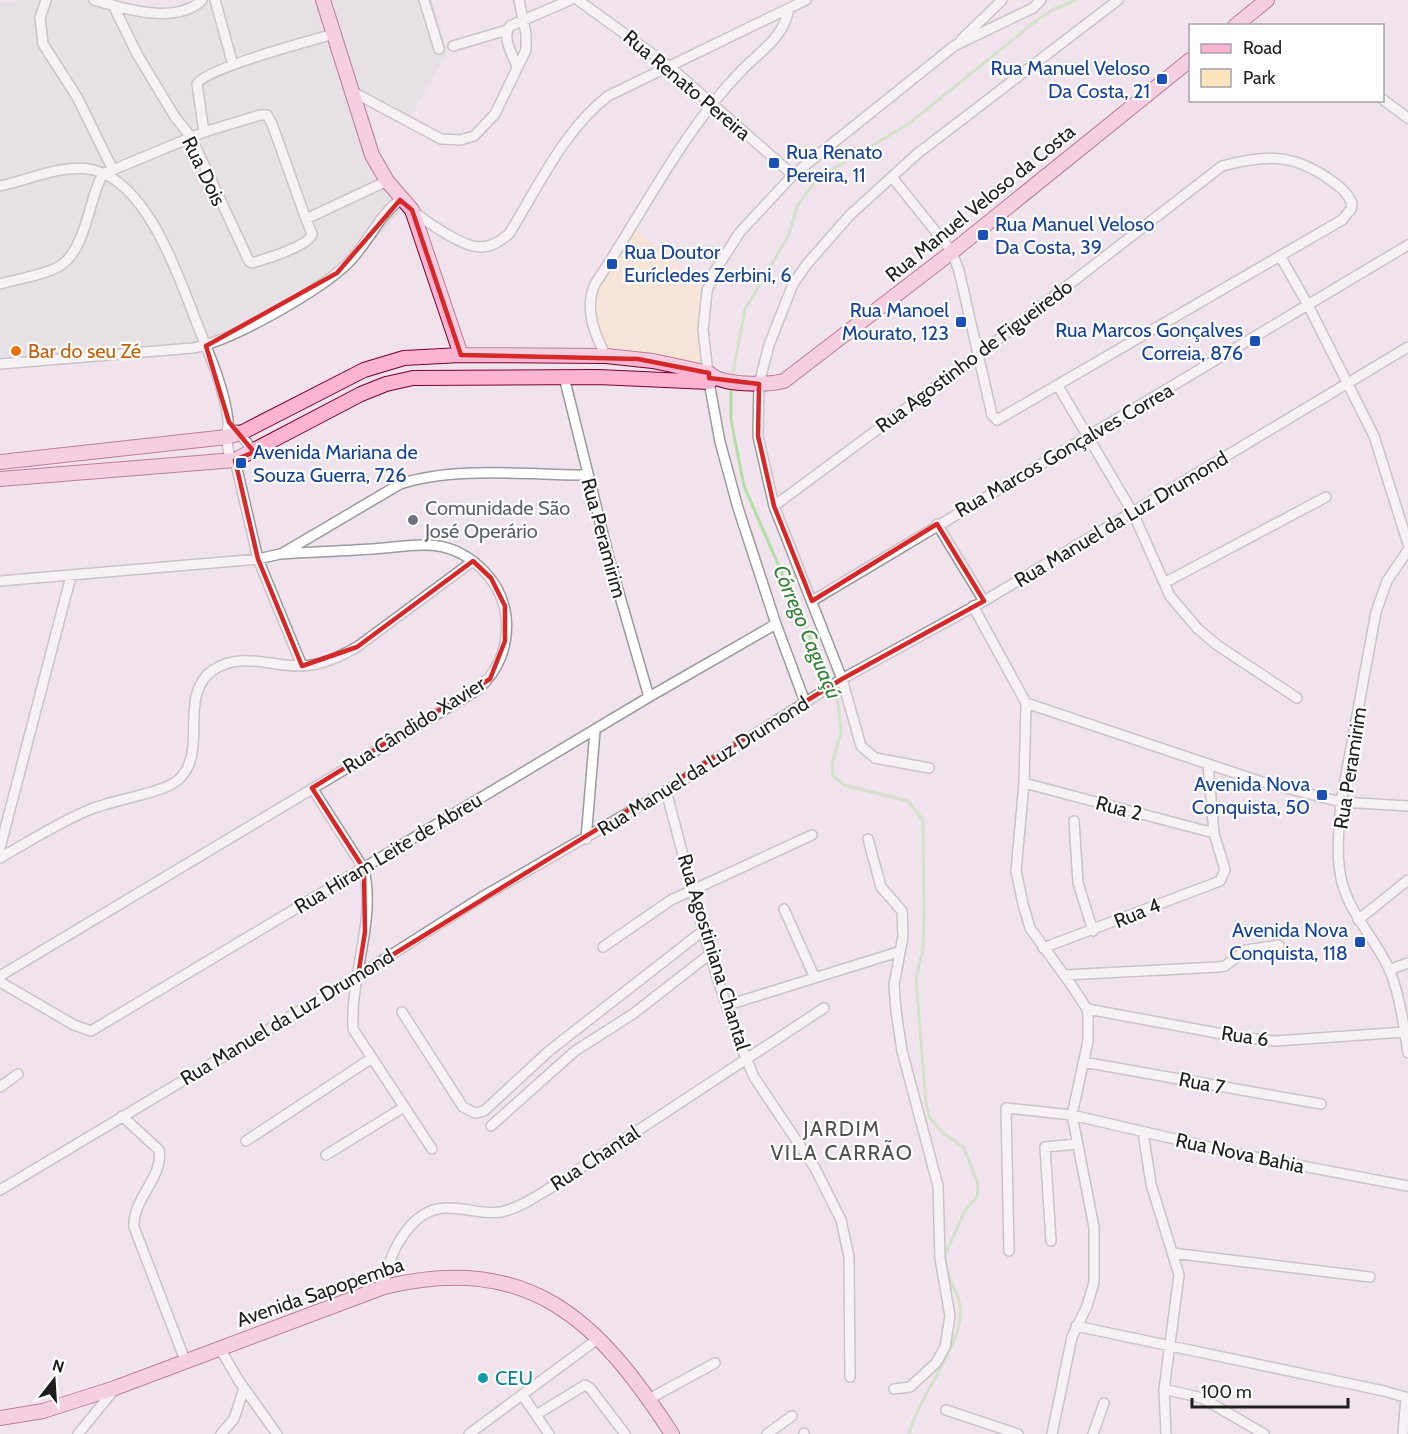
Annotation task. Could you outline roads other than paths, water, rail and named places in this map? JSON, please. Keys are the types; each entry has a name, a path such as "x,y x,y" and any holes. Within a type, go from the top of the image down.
{"main road":[{"path":"323,0 372,155 400,200 412,210 461,355"},
{"path":"1238,24 1268,0"},
{"name":"Rua Manuel Veloso da Costa","path":"714,378 756,384 789,378 1189,62"},
{"path":"0,462 233,435 383,362 404,358 461,355 599,364 714,378"},
{"path":"0,479 232,460 254,452 386,384 413,378 564,377 599,364 653,361 714,378"},
{"name":"Avenida Sapopemba","path":"0,1418 43,1411 115,1388 219,1347 384,1287 440,1277 482,1280 516,1287 552,1301 576,1317 620,1359 672,1434"}],"street":[{"path":"46,0 40,18 44,44 78,98 113,170"},
{"path":"94,0 163,13 186,10 202,0"},
{"path":"214,0 233,65"},
{"path":"424,0 439,49"},
{"path":"353,92 441,139 460,140 474,136 490,121 527,43 519,0"},
{"path":"453,46 507,30 570,0"},
{"name":"Rua Renato Pereira","path":"578,0 669,66 793,175"},
{"path":"412,210 427,222 471,246 482,247 497,243 509,234 572,133 597,104 608,96 806,0"},
{"path":"804,702 776,624 728,472 703,311 713,274 740,232 793,175 954,46 1002,0"},
{"path":"1026,0 1033,8"},
{"path":"954,46 1033,8 1041,0"},
{"path":"929,768 875,758 867,754 861,746 812,601 774,506 758,436 756,384 794,284 807,264 850,215 917,154 1118,0"},
{"name":"Rua Dois","path":"113,5 137,54 175,117 191,137 250,262 269,258 309,240 312,234 306,219"},
{"path":"599,364 589,297 645,202 713,105 742,70 783,30 789,9"},
{"path":"507,30 506,36 517,67"},
{"path":"204,132 198,81 233,65 334,33"},
{"path":"1384,100 1408,118"},
{"path":"103,174 204,132 267,115 306,219 387,181"},
{"name":"Rua Agostinho de Figueiredo","path":"774,506 978,355 1222,166 1248,159 1279,157 1301,163 1341,188 1348,195 1351,209 1342,220 1280,256"},
{"path":"0,186 73,170 89,169 103,174 120,185 140,207 164,242 206,345 233,435 232,460 258,559 302,666"},
{"path":"0,284 57,268 70,261 81,243 103,174"},
{"path":"892,177 951,252 959,271 992,415 1001,420 1280,256 1308,305 1381,454 1405,521 1408,544"},
{"path":"0,364 206,345 268,315 337,273 366,242 385,214 400,200"},
{"name":"Rua Marcos Gonçalves Correa","path":"812,601 1408,245"},
{"name":"Rua Manuel da Luz Drumond","path":"0,1190 358,976 482,897 666,791 815,695 984,601 1408,347"},
{"name":"Rua Peramirim","path":"564,377 587,476 649,697"},
{"path":"1058,386 1133,513 1170,596 1198,630 1297,698"},
{"path":"233,435 254,452"},
{"path":"280,554 400,484 422,476 449,474 587,476"},
{"path":"1164,584 1326,496"},
{"path":"938,524 984,601"},
{"name":"Rua Cândido Xavier","path":"0,580 258,559 280,554 427,545 463,554 473,561 491,578 505,606 505,641 501,659 490,679 477,690 0,976"},
{"name":"Rua Peramirim","path":"1408,550 1387,581 1376,612 1341,802 1339,855 1343,885 1358,920 1389,970 1406,1019 1408,1053"},
{"path":"0,858 84,812 146,793 181,778 188,768 191,754 195,702 200,685 212,671 243,659 302,666 336,658 357,647 473,561"},
{"path":"0,848 71,576"},
{"path":"973,606 1026,703 1024,783 1016,871 1030,928 1087,1009 1088,1041 1072,1115 1094,1227 1094,1282 1087,1306 1076,1326 1053,1434"},
{"name":"Rua Hiram Leite de Abreu","path":"0,982 74,1025 91,1030 649,697 776,624"},
{"path":"1026,703 1259,781 1341,802 1408,806"},
{"path":"586,839 595,731"},
{"path":"1208,764 1214,833"},
{"name":"Rua 2","path":"1024,783 1214,833"},
{"path":"312,788 364,869 367,892 365,922 353,1029 432,1149"},
{"name":"Rua Agostiniana Chantal","path":"666,791 710,954 754,1077 830,1194 841,1220 849,1257 850,1377"},
{"path":"1074,821 1078,883 1093,931"},
{"name":"Rua 4","path":"1043,948 1216,884 1223,876 1224,870 1214,833"},
{"path":"603,947 661,906 812,835"},
{"path":"868,838 881,887 902,911 903,936 898,952 894,985 896,1011 902,1051 938,1186 940,1258 950,1316 945,1347 936,1363 910,1387 894,1389"},
{"path":"1358,920 1408,880"},
{"path":"784,909 814,976"},
{"path":"402,1012 463,1107 476,1113 484,1110 549,1051 704,930"},
{"path":"1065,975 1218,967 1225,966 1246,950 1279,945"},
{"path":"728,1005 814,976 898,952"},
{"path":"491,1126 575,1051 633,1014 710,954"},
{"path":"1389,970 1408,963"},
{"name":"Rua Chantal","path":"384,1287 388,1264 394,1251 411,1226 429,1210 451,1208 499,1212 526,1202 824,1008"},
{"name":"Rua 6","path":"1087,1009 1239,1037 1275,1041 1405,1032"},
{"path":"246,1141 372,1058"},
{"name":"Rua 7","path":"1083,1062 1321,1104"},
{"path":"0,1087 18,1074"},
{"path":"326,1155 404,1107"},
{"name":"Rua Nova Bahia","path":"1009,1251 1005,1109 1072,1115 1239,1154 1408,1186"},
{"path":"122,1116 159,1150 160,1157 153,1176 135,1209 134,1227 185,1360"},
{"path":"1143,1132 1151,1184 1179,1275 1164,1389 1166,1434"},
{"path":"1051,1241 1045,1147 1077,1144"},
{"path":"1172,1253 1370,1277"},
{"path":"1076,1326 1407,1398 1403,1434"},
{"path":"469,1434 599,1338"},
{"path":"219,1347 244,1388 277,1434"},
{"path":"649,1398 715,1363"},
{"path":"536,1415 585,1385 590,1388 625,1434"},
{"path":"78,1434 115,1388"},
{"path":"221,1434 234,1419 244,1388"},
{"path":"1164,1389 1202,1398 1264,1434"},
{"path":"523,1396 549,1434"},
{"path":"1093,1434 1104,1403"},
{"path":"946,1410 1018,1434"},
{"path":"767,1434 792,1416"}],"waterway":[{"name":"Córrego Caguaçú","path":"732,378 745,309 789,235 797,206 818,178 910,123 1037,20 1052,10 1076,0"},
{"name":"Córrego Caguaçú","path":"731,387 731,420 744,486 838,702 841,733 832,764 833,776 844,785 908,801 923,820 923,948 916,979 926,1104 930,1118 942,1132 964,1148 978,1184 977,1197 964,1212 944,1258"},
{"name":"Córrego Caguaçú","path":"909,1434 914,1419 949,1352 960,1320 959,1301 946,1267"}],"place":[{"name":"Rua Manuel Veloso Da Costa, 21","path":"1162,79"},
{"name":"Rua Renato Pereira, 11","path":"774,163"},
{"name":"Rua Manuel Veloso Da Costa, 39","path":"983,235"},
{"name":"Rua Doutor Eurícledes Zerbini, 6","path":"612,264"},
{"name":"Rua Manoel Mourato, 123","path":"961,322"},
{"name":"Rua Marcos Gonçalves Correia, 876","path":"1255,341"},
{"name":"Bar do seu Zé","path":"16,351"},
{"name":"Avenida Mariana de Souza Guerra, 726","path":"241,463"},
{"name":"Comunidade São José Operário","path":"413,520"},
{"name":"Avenida Nova Conquista, 50","path":"1322,795"},
{"name":"Avenida Nova Conquista, 118","path":"1360,942"},
{"name":"CEU","path":"483,1378"}],"district":[{"name":"JARDIM VILA CARRÃO","path":"842,1141"}]}
